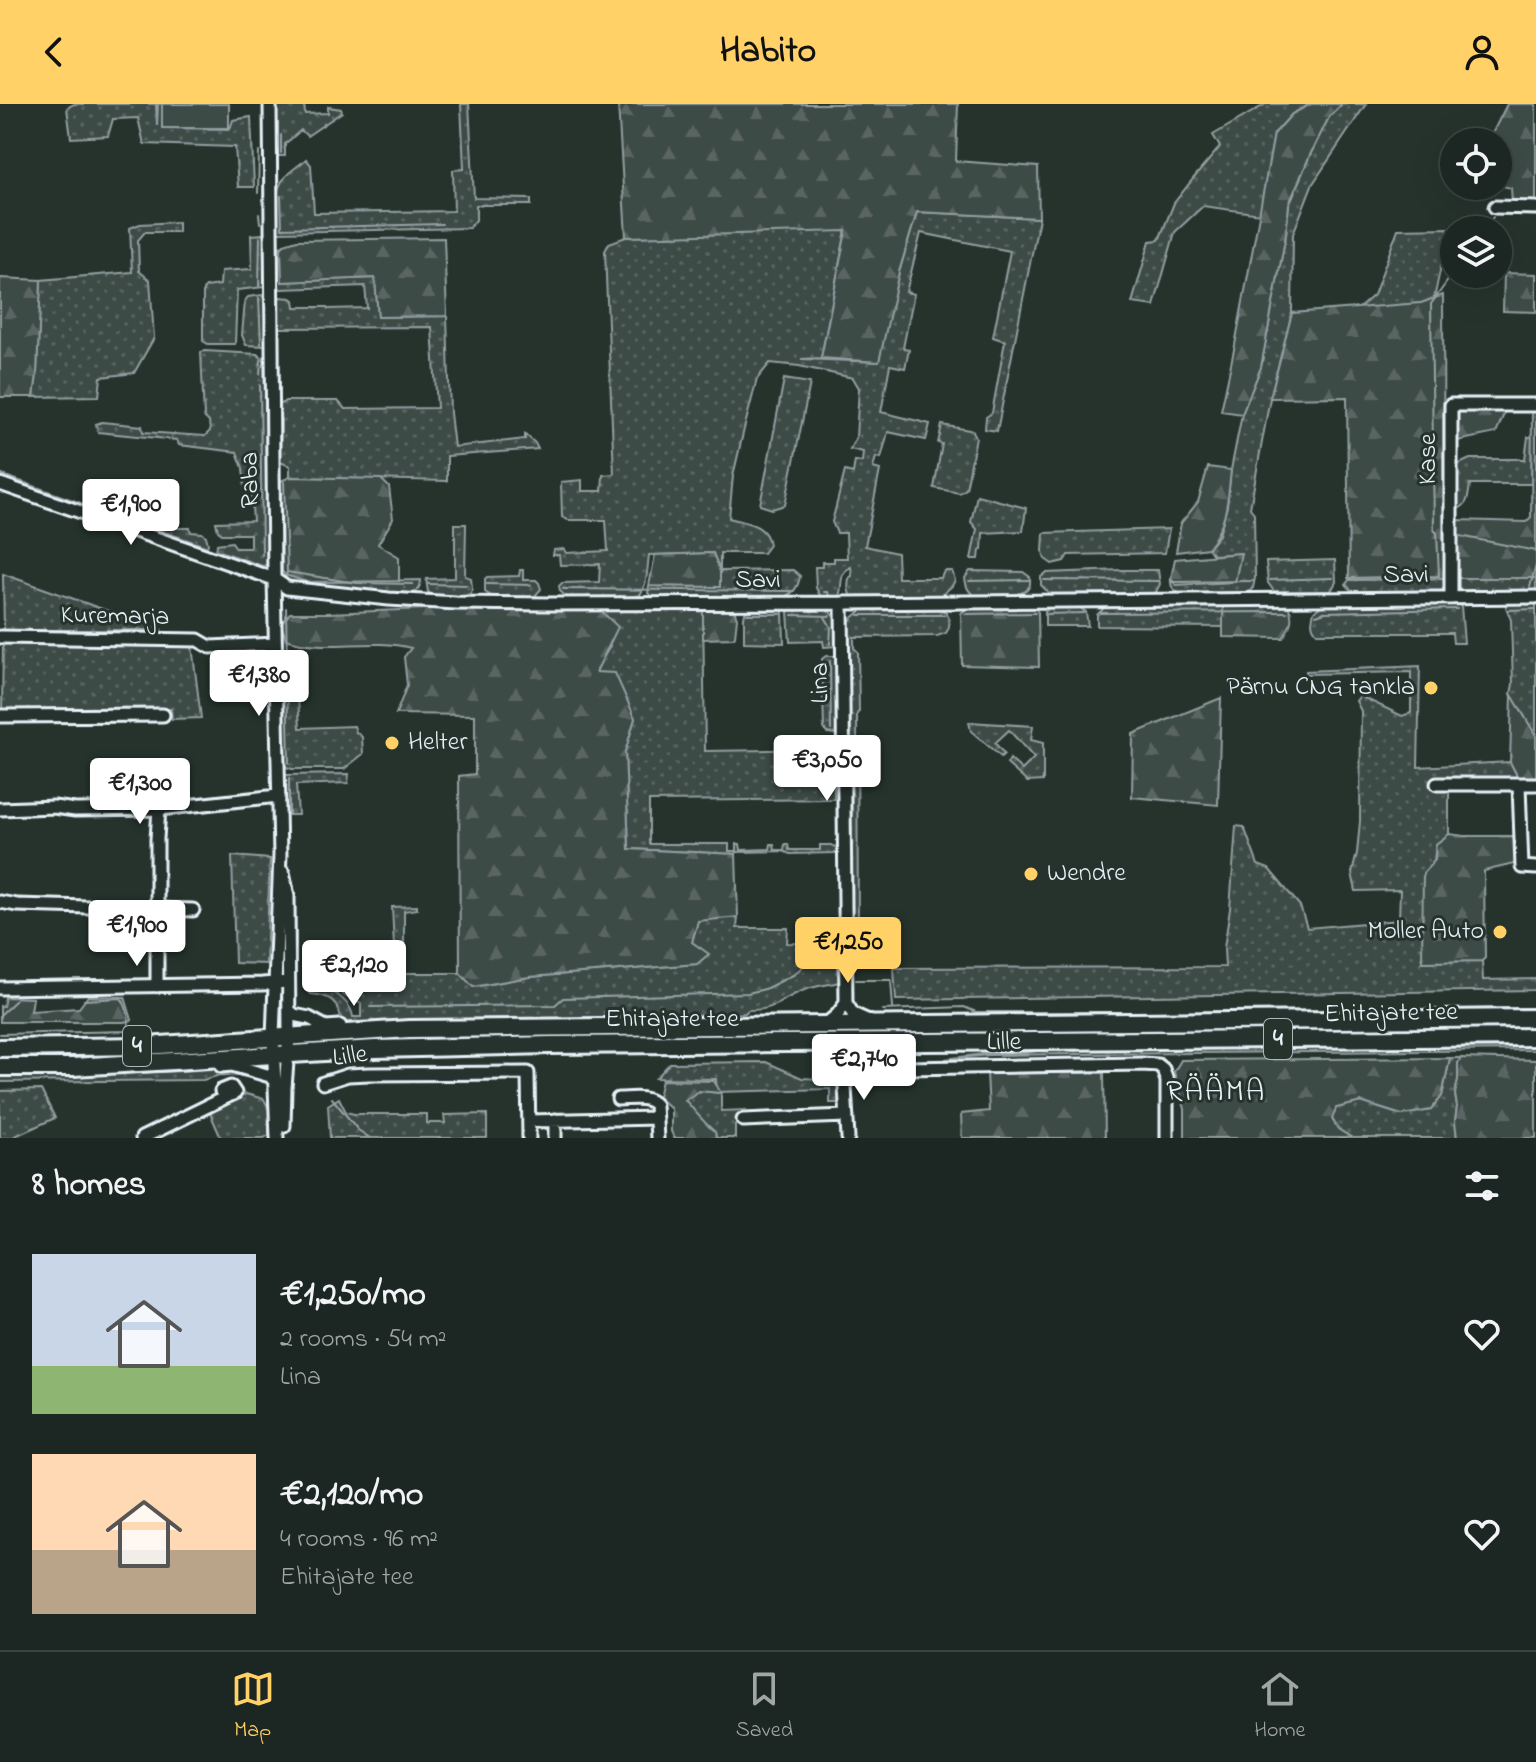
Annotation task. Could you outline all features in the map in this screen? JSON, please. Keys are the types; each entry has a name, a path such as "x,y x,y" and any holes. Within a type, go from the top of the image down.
{"highway":[{"name":"Ehitajate tee","path":"0,1067 161,1062 409,1029 1536,1018"},
{"name":"Ehitajate tee","path":"0,1048 281,1045 375,1049 1536,1037"}],"street":[{"name":"Raba","path":"270,104 278,796 280,855 288,896 282,983 284,1138"},
{"path":"1495,207 1536,208"},
{"name":"Kase","path":"1451,598 1451,405 1536,405"},
{"name":"Savi","path":"0,484 274,579 287,588 389,599 456,603 842,603 1536,597"},
{"name":"Lina","path":"842,603 846,1003"},
{"name":"Kuremarja","path":"0,637 198,640 210,647 275,644"},
{"path":"0,716 163,715"},
{"path":"1437,784 1536,784"},
{"path":"1519,785 1522,867 1536,868"},
{"path":"0,809 159,809 278,796"},
{"path":"157,986 159,809"},
{"path":"0,902 193,910"},
{"name":"Raba","path":"277,1138 275,1082 289,1010 282,983"},
{"path":"0,988 282,983"},
{"path":"825,1025 846,1003 853,1014 876,1024"},
{"path":"289,1010 294,1015 309,1018 326,1027 364,1025 409,1029"},
{"path":"161,1062 190,1067 232,1065 270,1076 275,1082"},
{"name":"Lille","path":"847,1116 844,1069 1158,1065 1167,1081 1167,1138"},
{"name":"Lille","path":"323,1083 348,1075 528,1073 529,1121"},
{"path":"142,1138 224,1098"},
{"path":"618,1099 644,1098 652,1101 655,1105 657,1138"},
{"path":"743,1120 847,1116 848,1138"},
{"path":"529,1138 529,1121 656,1118"},
{"path":"555,1120 555,1138"}],"green space":[{"path":"74,104 156,104 157,126 158,104 162,104 162,128 230,129 233,120 251,117 254,187 238,187 235,147 144,144 138,118 113,119 108,136 71,138 67,108"},
{"path":"162,104 229,104 229,128 162,128"},
{"path":"274,104 304,104 305,114 328,113 328,107 341,109 342,112 307,136 301,130 285,144 285,156 279,156 274,152"},
{"path":"461,104 469,104 474,198 531,199 531,205 476,205 476,220 469,228 279,232 276,229 276,202 281,183 306,159 311,165 314,213 454,211 453,170 464,169"},
{"path":"618,104 958,104 956,161 1038,167 1039,218 917,212 899,272 879,362 821,358 846,231 626,237"},
{"path":"1266,104 1311,104 1292,114 1274,134 1260,214 1203,206 1175,232 1154,306 1132,303 1150,241 1159,240 1174,203 1220,147 1213,135"},
{"path":"1311,104 1342,104 1329,117 1289,204 1261,367 1242,414 1221,411 1274,134 1292,114"},
{"path":"1342,104 1366,104 1312,185 1293,234 1292,313 1270,398 1250,508 1254,513 1253,588 1249,592 1180,594 1172,588 1171,578 1176,585 1241,553 1213,555 1208,548 1219,535 1227,506 1242,414 1261,367 1289,205 1329,117"},
{"path":"1507,104 1536,104 1536,203 1512,203 1512,128 1495,128"},
{"path":"917,212 1039,218 997,431 985,429 986,417 992,413 1005,341 993,337 1010,251 921,233 906,292 914,294 903,348 909,350 905,368 890,365 881,412 930,424 926,440 888,432 881,458 876,457 873,468 880,470 865,546 897,553 898,578 941,578 944,571 952,571 955,580 952,586 942,595 853,598 848,589 851,567 842,577 838,599 821,597 816,588 815,567 822,567 822,562 834,562 834,558 847,558 846,533 837,533 832,522 845,471 853,473 855,461 862,462 863,452 850,449 856,437 859,388 853,378 770,363 757,379 733,476 729,518 760,529 769,545 763,553 720,553 720,571 793,570 800,576 794,591 780,598 653,597 648,593 649,586 720,587 720,572 713,553 649,555 645,583 638,597 567,598 559,586 562,583 599,582 600,564 560,565 559,555 553,555 554,550 564,549 566,553 608,551 606,520 568,520 562,517 561,482 582,480 582,491 602,491 603,475 614,474 605,251 609,243 626,237 846,230 821,358 801,359 878,362"},
{"path":"178,222 178,232 145,232 138,240 139,271 150,280 154,338 134,373 101,377 99,396 34,397 41,280 132,272 130,228 140,224"},
{"path":"1440,228 1440,271 1434,299 1358,309 1374,295 1398,229"},
{"path":"263,234 264,287 237,290 235,344 208,344 203,341 203,290 220,285 221,271 252,269 251,235"},
{"path":"444,238 447,316 378,317 375,278 282,282 281,249 284,244 297,240"},
{"path":"284,244 281,249 282,282 375,278 378,317 447,316 454,447 525,439 525,434 538,449 447,456 447,481 290,477 290,466 280,462 281,420 278,412 285,401 338,401 345,409 437,408 432,327 278,328 276,303 280,297 294,300 295,307 367,308 365,286 281,289 277,286 275,251"},
{"path":"1512,273 1536,274 1536,312 1503,311 1504,288 1512,288"},
{"path":"0,278 41,280 34,397 0,397"},
{"path":"262,295 267,344 246,345 242,335 245,301 248,297"},
{"path":"1443,295 1444,578 1349,580 1347,397 1270,398 1292,313 1421,303"},
{"path":"201,352 257,354 264,360 270,555 269,564 258,568 216,552 217,544 232,542 236,548 250,548 250,534 222,534 216,522 253,521 251,491 245,489 243,468 237,452 179,445 177,440 98,432 96,424 142,426 143,432 205,436 210,431 209,422 204,417"},
{"path":"784,379 810,383 785,505 772,509 760,505"},
{"path":"1503,407 1504,414 1496,433 1457,441 1457,412 1460,409"},
{"path":"1532,408 1536,408 1536,578 1454,578 1457,520 1526,522 1531,517"},
{"path":"942,425 973,431 976,437 966,489 959,493 934,488"},
{"path":"1528,437 1532,437 1531,484 1470,484 1465,503 1455,510 1455,466 1470,459 1525,459"},
{"path":"1208,467 1231,470 1223,521 1208,548 1176,552 1181,523 1198,502"},
{"path":"290,477 381,479 389,487 393,519 378,544 399,557 399,581 307,582 285,575 282,571 281,481"},
{"path":"281,481 282,571 285,574 307,582 421,580 418,589 405,595 340,591 306,586 281,577"},
{"path":"977,495 1026,508 1023,531 983,533 979,559 971,559 977,529 971,522"},
{"path":"152,515 176,519 177,528 190,528 191,532 202,533 208,544 206,549 147,530"},
{"path":"455,524 466,524 465,576 471,578 472,589 471,593 461,597 443,598 428,592 426,579 455,578"},
{"path":"1169,529 1165,553 1068,555 1064,561 1052,564 1045,559 1043,552 1044,533"},
{"path":"713,553 720,572 720,587 649,586 655,555"},
{"path":"1241,553 1235,582 1176,585 1171,578 1175,559"},
{"path":"1335,560 1336,582 1331,591 1274,591 1268,583 1266,562"},
{"path":"520,570 523,570 523,580 539,583 541,589 535,596 494,598 485,592 487,577 519,576"},
{"path":"1158,570 1160,584 1156,592 1147,595 1050,594 1041,585 1041,577 1046,573"},
{"path":"970,571 1023,572 1030,577 1030,585 1027,590 1017,594 974,595 965,581"},
{"path":"3,574 162,630 4,630"},
{"path":"1444,578 1445,586 1441,591 1353,593 1346,584 1349,580"},
{"path":"1454,578 1536,578 1536,590 1458,592 1454,589"},
{"path":"1456,603 1461,606 1464,643 1453,643 1452,633 1317,633 1312,625 1314,611 1323,605"},
{"path":"1513,603 1536,603 1536,736 1511,694 1511,620 1506,607"},
{"path":"1223,605 1223,627 1097,626 1097,615 1105,607"},
{"path":"1223,605 1288,606 1291,622 1283,638 1223,637"},
{"path":"1034,607 1038,612 1039,667 962,665 961,613 969,608"},
{"path":"1079,607 1086,612 1088,626 1045,626 1045,612 1049,608"},
{"path":"703,608 705,751 834,749 834,799 649,801 649,844 729,844 729,851 737,851 737,844 740,844 741,850 770,849 774,844 775,850 784,850 785,844 788,844 789,850 820,850 820,845 831,845 836,847 835,853 790,854 783,851 735,854 629,849 625,752 635,718 595,672 610,646 599,609"},
{"path":"703,608 734,610 737,618 735,636 703,639"},
{"path":"927,608 946,612 949,628 946,633 937,636 854,637 854,648 858,652 859,711 856,943 851,941 847,628 850,620 862,610"},
{"path":"599,609 618,627 596,672 615,673 635,718 625,752 629,849 736,854 738,917 698,921 692,942 709,954 697,964 529,977 473,987 460,973 459,776 475,774 475,715 396,714 407,685 404,657 411,648 380,644 301,643 286,639 281,624 290,613"},
{"path":"782,609 784,643 744,642 746,610"},
{"path":"791,609 827,610 831,613 836,621 838,646 824,647 823,641 790,642 788,612"},
{"path":"3,643 192,646 201,718 172,719 171,709 2,710"},
{"path":"826,656 838,658 838,730 835,734 827,733 824,728 822,659"},
{"path":"1420,666 1418,767 1510,762 1520,781 1432,781 1433,786 1449,788 1449,834 1436,844 1422,962 1482,961 1483,980 1536,979 1536,990 896,1000 894,968 1225,967 1224,948 1236,826 1244,827 1258,865 1269,869 1300,906 1307,928 1399,920 1400,890 1356,891 1352,873 1360,821 1361,711 1356,701 1360,696 1402,716 1411,713 1411,672 1306,674 1306,671"},
{"path":"296,668 300,728 354,726 362,737 363,754 344,769 292,769 284,766 282,670"},
{"path":"1512,695 1536,736 1536,781 1520,781 1510,762"},
{"path":"1221,698 1218,805 1132,797 1133,734"},
{"path":"969,722 1033,726 1031,740 1043,743 1043,781 1027,782 1007,764 1010,759 1022,770 1034,758 1009,730 995,743 1004,754 1001,757 971,731"},
{"path":"349,774 348,783 296,785 298,815 284,814 283,776"},
{"path":"1449,834 1517,836 1514,864 1484,871 1485,958 1482,961 1422,962 1423,873 1435,860 1436,844"},
{"path":"232,856 270,859 266,964 235,963"},
{"path":"417,906 417,909 404,911 404,965 395,966 392,907"},
{"path":"608,917 473,987 529,977 697,964 692,942 698,920 738,917 737,928 788,928 787,943 824,944 825,928 839,930 837,972 840,982 806,989 766,1008 724,1015 342,1022 332,1001 308,992 307,985 316,982 344,1000 353,1017 361,1017 361,1003 352,1001 321,978 338,973 460,973 460,921"},
{"path":"88,996 125,997 132,1020 0,1022 0,1006 3,1006 5,997 33,998 31,1011 79,1008"},
{"path":"1536,1047 1536,1050 990,1055 945,1059 1052,1049"},
{"path":"816,1052 893,1054 891,1060 846,1061 829,1073 817,1074"},
{"path":"1450,1058 1461,1058 1455,1094 1457,1138 1352,1138 1338,1129 1332,1119 1336,1108 1361,1102 1401,1115 1431,1110 1442,1096"},
{"path":"1450,1058 1442,1096 1431,1110 1402,1115 1361,1102 1336,1108 1332,1119 1338,1129 1352,1138 1185,1138 1185,1109 1174,1072 1181,1060"},
{"path":"1461,1058 1536,1060 1536,1138 1457,1138 1455,1094"},
{"path":"766,1062 802,1078 821,1079 838,1075 842,1079 842,1101 830,1103 830,1089 717,1092 716,1079 656,1078 670,1063"},
{"path":"227,1068 257,1077 220,1075 203,1080 0,1082 0,1075"},
{"path":"987,1073 1104,1073 1105,1138 962,1138 961,1114 989,1111"},
{"path":"662,1080 714,1081 721,1093 699,1091 685,1100 715,1132 716,1138 674,1138 671,1109 658,1097"},
{"path":"41,1090 55,1118 11,1138 0,1138 0,1091"},
{"path":"699,1091 721,1093 721,1111 746,1110 746,1115 738,1115 735,1138 716,1138 715,1132 684,1100"},
{"path":"246,1094 264,1099 269,1109 269,1135 264,1138 221,1138 210,1113"},
{"path":"339,1098 346,1112 427,1114 427,1123 445,1123 444,1115 487,1114 487,1138 330,1138 328,1105"}],"waterway":[{"path":"281,135 281,153"},
{"path":"258,193 259,152"},
{"path":"281,196 282,228 442,224"},
{"path":"259,214 260,223"},
{"path":"259,286 260,238"},
{"path":"1348,578 1439,576 1437,533 1434,530 1431,304 1442,288"},
{"path":"259,298 261,344"},
{"path":"260,374 261,360"},
{"path":"260,385 262,555"},
{"path":"0,474 81,503"},
{"path":"284,482 285,579"},
{"path":"92,506 101,509"},
{"path":"127,519 136,522"},
{"path":"147,526 205,546"},
{"path":"1455,535 1536,551"},
{"path":"217,550 262,566"},
{"path":"1530,587 1536,565"},
{"path":"287,572 357,583 413,584"},
{"path":"1270,580 1333,578"},
{"path":"969,581 1029,580"},
{"path":"1044,580 1159,581"},
{"path":"1171,582 1253,581"},
{"path":"428,584 467,585"},
{"path":"487,584 531,585"},
{"path":"563,589 794,591"},
{"path":"824,592 828,592 829,597"},
{"path":"286,608 287,663"},
{"path":"1316,615 1325,612 1457,609"},
{"path":"1508,610 1536,609"},
{"path":"1100,613 1287,612"},
{"path":"965,614 1035,613"},
{"path":"1047,614 1084,613"},
{"path":"747,614 781,614"},
{"path":"792,615 830,616"},
{"path":"859,615 945,615"},
{"path":"825,617 831,627 830,644"},
{"path":"830,661 831,730"},
{"path":"287,674 289,763"},
{"path":"830,751 831,771"},
{"path":"289,778 289,815"},
{"path":"370,1007 555,1005 563,998 748,993 765,989 795,974 808,961 833,959 836,933"},
{"path":"856,980 891,980 893,1008"},
{"path":"0,1034 127,1031 128,1014 121,998 84,1000"},
{"path":"0,1015 16,1000"},
{"path":"883,1010 964,1007 976,1012 1212,1012 1536,1008"},
{"path":"332,1098 358,1130 370,1138"}],"place":[{"name":"Pärnu CNG tankla","path":"1431,688"},
{"name":"Helter","path":"392,743"},
{"name":"Wendre","path":"1031,874"},
{"name":"Moller Auto","path":"1500,932"}],"district":[{"name":"RÄÄMA","path":"1216,1093"}]}
